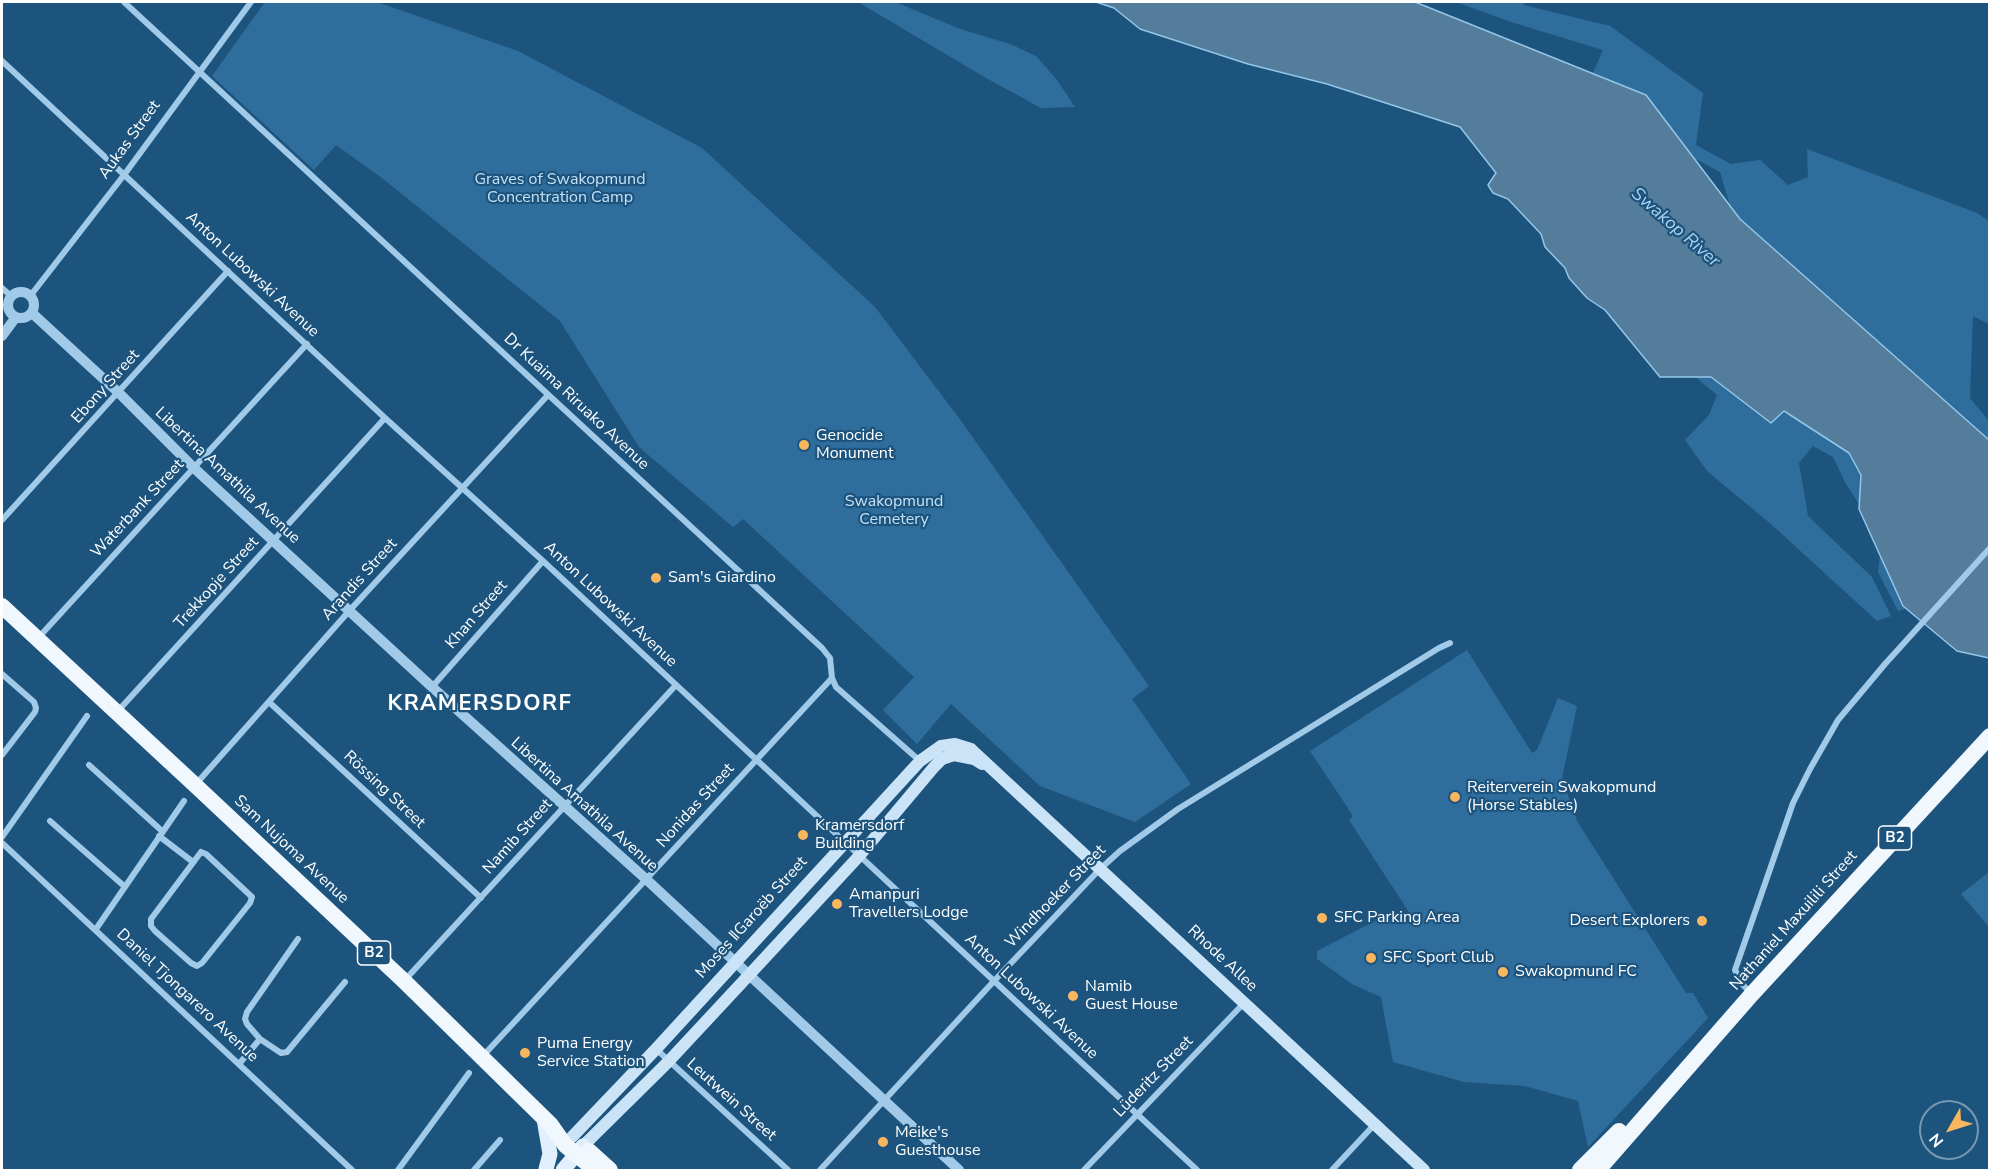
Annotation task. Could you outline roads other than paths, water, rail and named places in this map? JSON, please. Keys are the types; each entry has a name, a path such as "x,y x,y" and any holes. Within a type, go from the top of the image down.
{"highway":[{"name":"Sam Nujoma Avenue","path":"2,606 404,981 574,1146 595,1170"},
{"name":"Nathaniel Maxuilili Street","path":"1580,1170 1601,1165 1752,994 1989,736"},
{"name":"Sam Nujoma Avenue","path":"574,1146 610,1170"}],"main road":[{"name":"Moses ǁGaroëb Street","path":"563,1170 574,1146 656,1049 920,761 941,746 955,744 971,749 996,772"},
{"name":"Moses ǁGaroëb Street","path":"546,1169 668,1062 860,855 942,759 954,755 964,756 996,772"},
{"name":"Rhode Allee","path":"996,772 1424,1170"},
{"path":"546,1169 550,1154 548,1122"}],"street":[{"name":"Dr Kuaima Riruako Avenue","path":"124,2 822,648 830,658 832,678 841,692 920,761"},
{"name":"Aukas Street","path":"31,295 124,175 251,2"},
{"name":"Anton Lubowski Avenue","path":"2,61 385,418 757,759 1197,1170"},
{"name":"Ebony Street","path":"2,520 228,271"},
{"path":"2,288 11,296"},
{"path":"23,291 31,295 35,303 32,313 23,318 16,317 9,309 11,296 23,291"},
{"name":"Libertina Amathila Avenue","path":"32,313 119,393 194,468 563,807 647,880 959,1170"},
{"path":"2,336 16,317"},
{"name":"Waterbank Street","path":"37,639 307,344"},
{"name":"Arandis Street","path":"195,784 350,610 548,395"},
{"name":"Trekkopje Street","path":"117,713 385,418"},
{"path":"1752,994 1743,985 1735,969 1794,803 1810,769 1838,720 1989,548"},
{"name":"Khan Street","path":"432,687 543,561"},
{"name":"Windhoeker Street","path":"820,1170 993,981 1100,868 1120,850 1178,809 1450,643"},
{"path":"2,674 34,702 36,708 2,755"},
{"name":"Nonidas Street","path":"482,1057 832,678"},
{"name":"Namib Street","path":"404,981 676,685"},
{"name":"Rössing Street","path":"269,702 481,898"},
{"path":"2,837 87,716"},
{"path":"89,765 193,862"},
{"path":"96,929 184,801"},
{"path":"50,821 124,886"},
{"name":"Daniel Tjongarero Avenue","path":"2,843 352,1170"},
{"path":"201,852 204,852 252,897 202,963 197,966 151,926 151,919 193,862 201,852"},
{"path":"298,939 247,1012 245,1019 247,1024 260,1039 281,1053 287,1052 345,982"},
{"name":"Lüderitz Street","path":"1084,1170 1244,1003"},
{"path":"239,1064 260,1039"},
{"name":"Leutwein Street","path":"656,1049 788,1170"},
{"path":"398,1170 469,1073"},
{"path":"1332,1170 1374,1125"},
{"path":"474,1170 500,1140"}],"water":[{"name":"Swakop River","path":"1096,2 1415,2 1646,95 1740,219 1989,440 1989,658 1957,651 1903,606 1859,509 1861,475 1849,453 1784,411 1771,423 1711,377 1660,377 1605,310 1587,298 1569,278 1565,268 1545,247 1541,234 1508,199 1493,193 1488,185 1496,173 1460,127 1327,84 1248,64 1140,29 1114,8"}],"place":[{"name":"Genocide Monument","path":"804,445"},
{"name":"Sam's Giardino","path":"656,578"},
{"name":"Reiterverein Swakopmund (Horse Stables)","path":"1455,797"},
{"name":"Kramersdorf Building","path":"803,835"},
{"name":"Amanpuri Travellers Lodge","path":"837,904"},
{"name":"SFC Parking Area","path":"1322,918"},
{"name":"Desert Explorers","path":"1702,921"},
{"name":"SFC Sport Club","path":"1371,958"},
{"name":"Swakopmund FC","path":"1503,972"},
{"name":"Namib Guest House","path":"1073,996"},
{"name":"Puma Energy Service Station","path":"525,1053"},
{"name":"Meike's Guesthouse","path":"883,1142"}],"district":[{"name":"KRAMERSDORF","path":"480,705"}],"park label":[{"name":"Graves of Swakopmund Concentration Camp","path":"560,189"},
{"name":"Swakopmund Cemetery","path":"894,511"}]}
